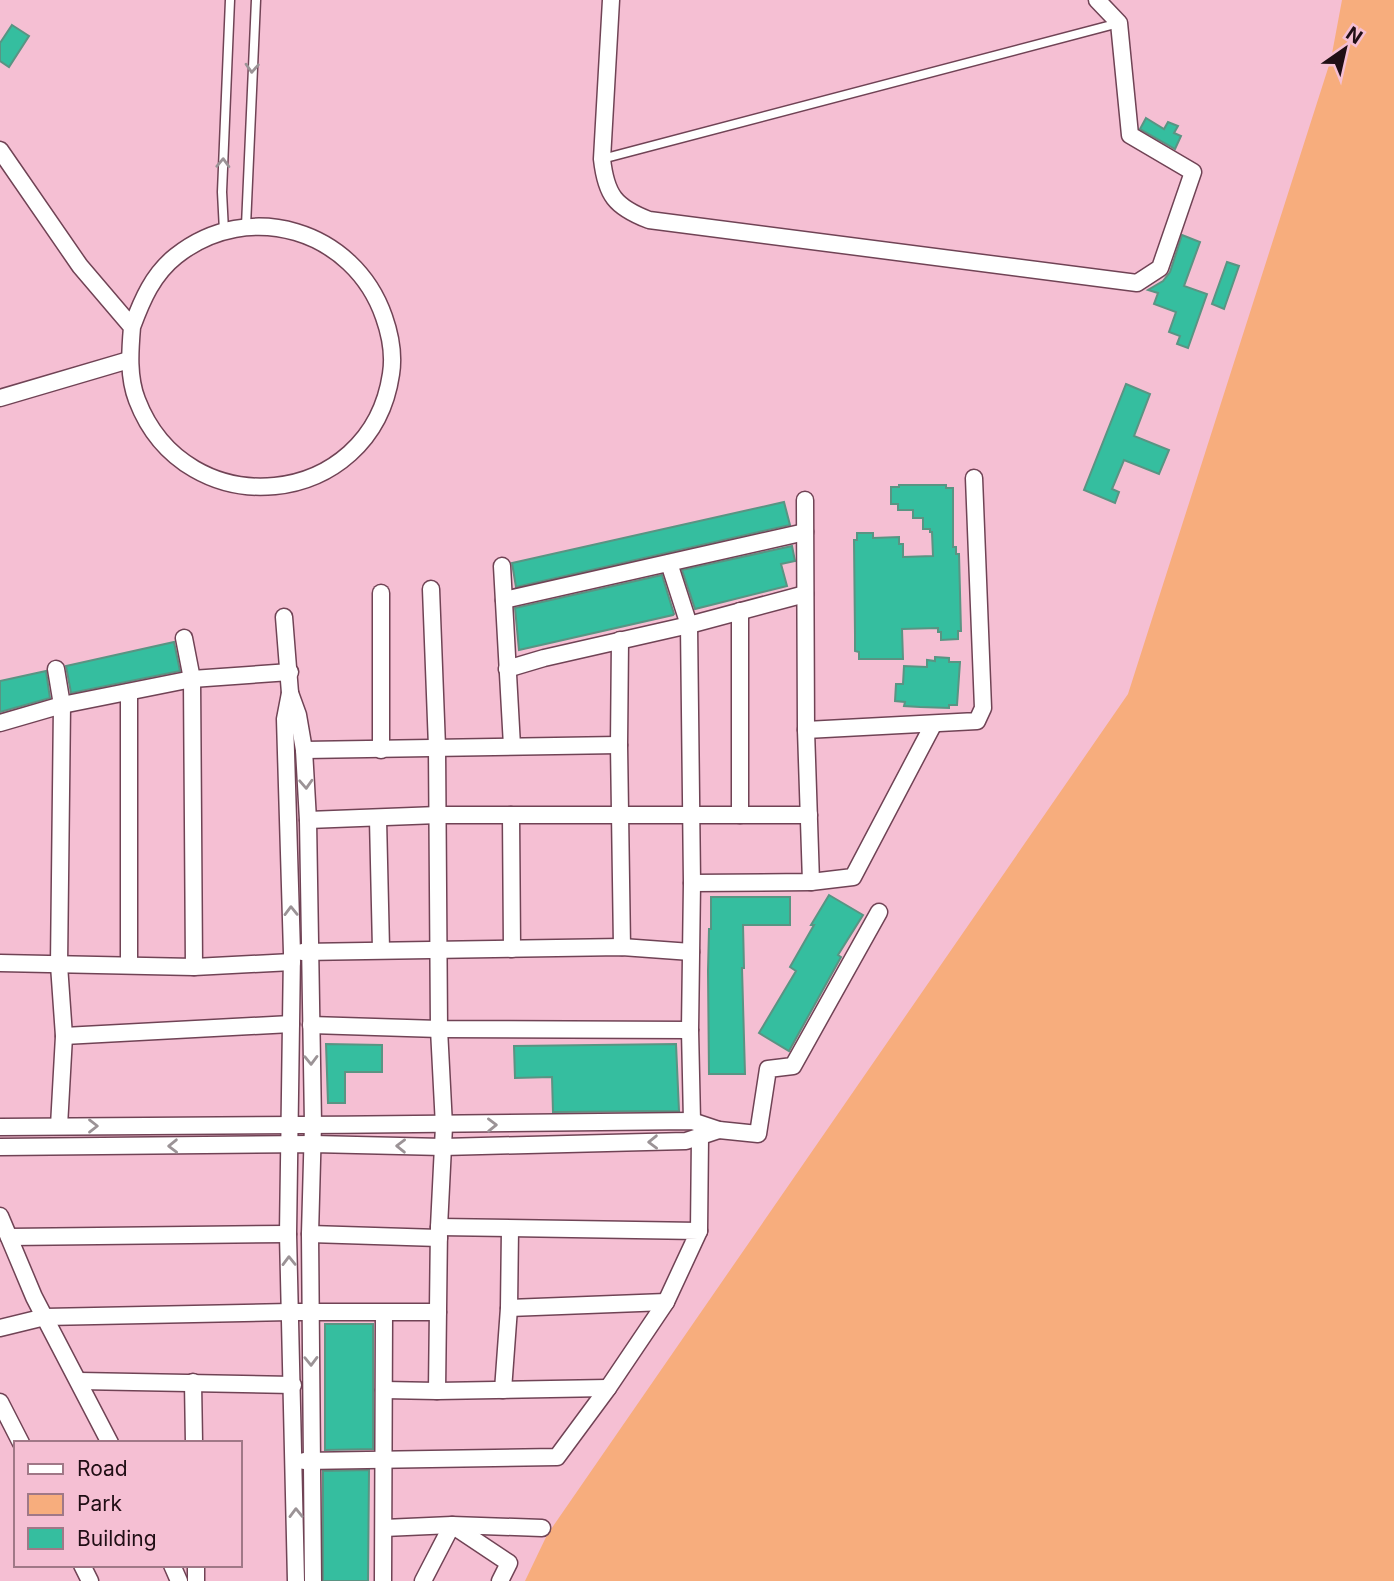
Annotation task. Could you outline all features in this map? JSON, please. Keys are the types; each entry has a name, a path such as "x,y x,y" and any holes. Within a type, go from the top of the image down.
{"street":[{"path":"611,0 602,159 605,185 616,201 630,213 649,220 1137,284 1160,268 1193,172 1130,135 1119,23 1097,0"},
{"path":"0,150 80,266 132,327"},
{"path":"247,226 286,228 323,242 354,265 377,297 390,334 391,373 381,411 360,444 330,469 294,484 255,488 216,481 182,462 154,434 136,399 129,360 132,327 141,300 156,277 175,256 198,241 224,231 247,226"},
{"path":"0,398 129,360"},
{"path":"806,730 977,721 983,708 974,478"},
{"path":"805,500 806,730 811,882"},
{"path":"504,600 805,532"},
{"path":"668,562 689,625 692,1121"},
{"path":"502,566 512,746"},
{"path":"431,589 437,747 439,1029 444,1126 439,1233 437,1391"},
{"path":"381,593 381,750"},
{"path":"507,669 805,594"},
{"path":"740,611 740,815"},
{"path":"284,617 290,672 290,693 285,719 292,957 288,1234 296,1581"},
{"path":"184,638 192,678 194,967"},
{"path":"620,640 621,947"},
{"path":"56,669 62,705 59,965 64,1036 59,1126"},
{"path":"0,723 62,705 192,678 290,672"},
{"path":"129,964 130,692"},
{"path":"290,693 298,715 304,750 308,820 313,1124 310,1234 313,1581"},
{"path":"692,883 811,882 853,877 933,725"},
{"path":"304,750 619,745"},
{"path":"308,820 511,815 809,815"},
{"path":"511,815 512,949"},
{"path":"378,819 381,949"},
{"path":"0,1127 313,1124 444,1126 692,1121 719,1130 758,1134 768,1069 793,1066 879,912"},
{"path":"0,958 0,963 194,967 292,957 310,950 621,947 691,951"},
{"path":"64,1036 291,1024"},
{"path":"311,1025 439,1029 690,1030"},
{"path":"0,1147 313,1144 443,1147 686,1141 719,1130"},
{"path":"295,1460 312,1462 557,1457 666,1302 699,1231 700,1137"},
{"path":"0,1216 45,1317 109,1441"},
{"path":"310,1234 439,1233 510,1229 699,1231"},
{"path":"503,1390 509,1308 510,1229"},
{"path":"9,1237 288,1234"},
{"path":"509,1308 666,1302"},
{"path":"0,1328 45,1317 438,1312"},
{"path":"383,1581 384,1313"},
{"path":"79,1381 293,1385"},
{"path":"193,1382 194,1441"},
{"path":"384,1390 608,1388"},
{"path":"0,1402 20,1441"},
{"path":"384,1528 452,1525 542,1528"},
{"path":"422,1581 452,1525"},
{"path":"452,1525 509,1563 499,1581"}],"lane":[{"path":"224,231 222,192 230,0"},
{"path":"247,226 256,0"},
{"path":"602,159 1119,23"}],"green space":[{"path":"1342,0 1394,0 1394,1581 525,1581 547,1535 1128,694 1331,59"}],"building":[{"path":"12,25 29,36 9,67 0,61 0,43"},
{"path":"1146,118 1164,129 1168,122 1178,126 1174,133 1181,136 1175,149 1140,129"},
{"path":"1182,235 1200,242 1184,286 1207,294 1188,348 1177,344 1180,336 1169,332 1176,312 1154,304 1158,293 1148,290 1163,281 1170,272"},
{"path":"1227,262 1239,266 1224,309 1212,304"},
{"path":"1126,384 1150,394 1134,436 1169,450 1159,474 1124,460 1112,489 1119,492 1115,503 1084,490"},
{"path":"946,485 946,488 953,488 953,547 956,547 956,554 959,554 961,631 958,631 958,639 941,640 938,628 902,629 903,659 859,659 859,652 855,651 854,540 857,540 857,533 873,533 873,538 899,537 899,544 903,544 903,557 933,556 932,532 930,529 923,529 923,518 913,518 913,510 898,510 898,504 891,504 891,487"},
{"path":"784,502 790,525 516,587 512,563"},
{"path":"792,546 795,561 781,564 787,586 695,609 682,570"},
{"path":"662,575 673,615 519,650 515,608"},
{"path":"174,642 180,671 71,693 66,666"},
{"path":"935,657 949,658 949,662 960,662 957,705 949,705 949,708 904,706 905,702 895,701 896,684 903,684 904,666 927,667 927,660 935,661"},
{"path":"46,671 50,698 0,712 0,681"},
{"path":"829,895 863,915 838,955 841,957 789,1051 759,1033 796,971 790,967"},
{"path":"711,897 790,897 790,925 743,925 745,1074 709,1074 708,971"},
{"path":"326,1044 382,1045 382,1072 345,1072 345,1103 328,1103"},
{"path":"676,1044 679,1111 553,1112 552,1077 515,1078 514,1046"},
{"path":"325,1324 373,1324 373,1449 325,1450"},
{"path":"369,1470 368,1581 323,1581 323,1471"}]}
